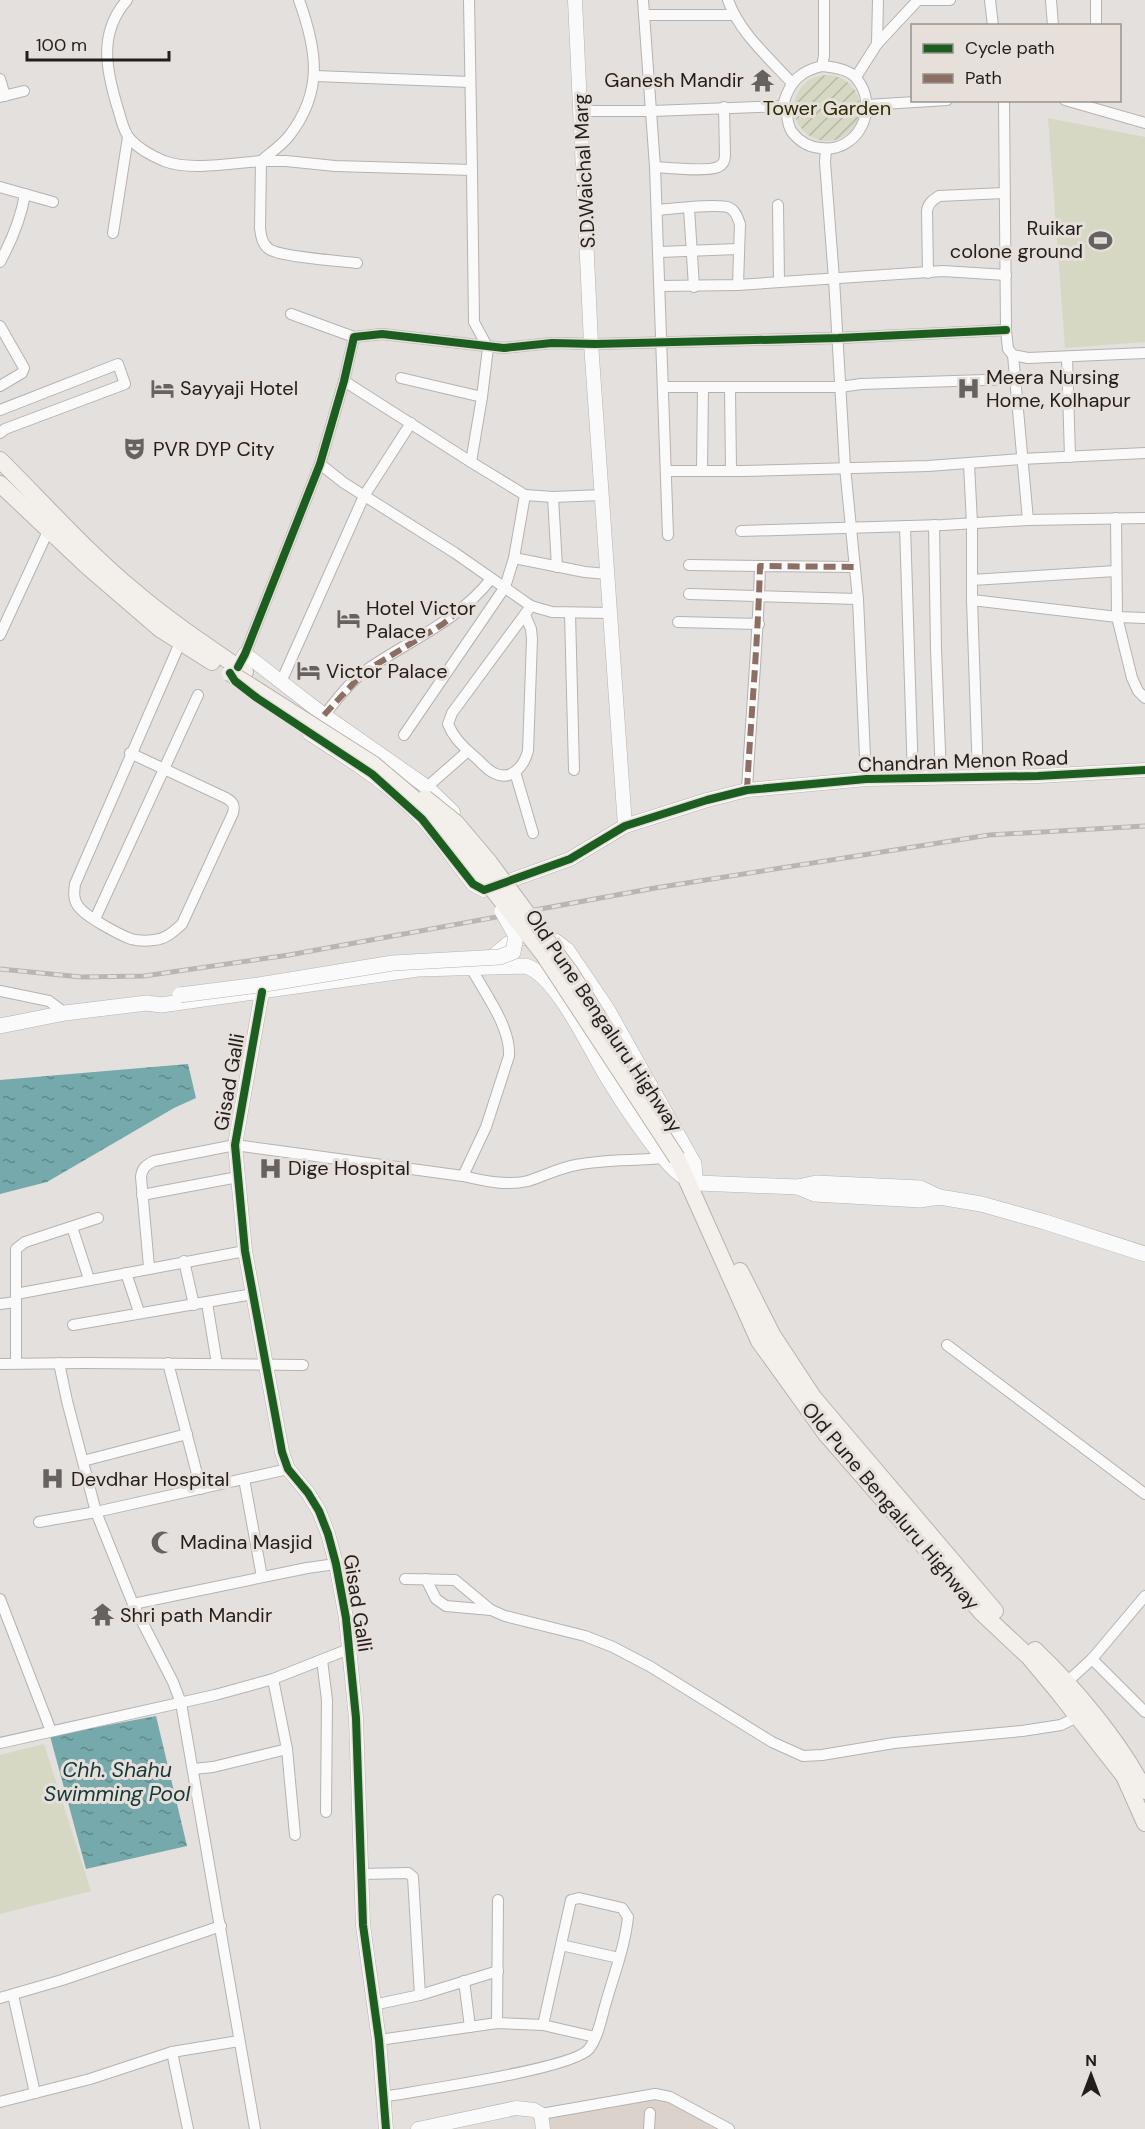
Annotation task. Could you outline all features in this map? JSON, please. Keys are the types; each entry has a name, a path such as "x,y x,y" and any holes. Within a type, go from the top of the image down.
{"main road":[{"name":"Old Pune Bengaluru Highway","path":"0,460 97,557 183,636"},
{"name":"Old Pune Bengaluru Highway","path":"0,484 88,567 160,629 183,636 240,666 380,760 456,823 489,862 590,1000 675,1157"},
{"name":"Old Pune Bengaluru Highway","path":"240,666 373,764 411,796 494,891 544,955 675,1157 693,1181 773,1336 813,1397 994,1609 1066,1683 1114,1741 1137,1774 1145,1791"},
{"path":"0,1026 64,1013 147,1003 160,998 259,985 393,963 500,957 513,952 516,936 497,904 494,891"},
{"path":"477,967 508,944 523,937 555,941 567,950 607,1009 694,1164 693,1181 798,1187 815,1194 920,1200 939,1197 981,1204 1145,1254"},
{"path":"147,1003 161,1005 418,969 526,966 544,976 575,1019 639,1128 675,1157"},
{"name":"Old Pune Bengaluru Highway","path":"693,1181 702,1215 727,1265 759,1341 826,1434 982,1613 1029,1658 1077,1717 1124,1776 1145,1822"}],"street":[{"path":"113,233 128,137 112,88 106,49 111,23 127,0"},
{"path":"298,0 310,36 315,76 308,103 299,120 287,138 261,161 261,237 270,250 278,253 357,263"},
{"path":"469,0 474,322 488,348 471,462"},
{"name":"S.D.Waichal Marg","path":"575,0 582,111 591,343 625,826"},
{"path":"642,0 652,111 661,286 668,535"},
{"path":"728,0 733,15 792,83"},
{"path":"822,66 824,0"},
{"path":"877,44 878,0"},
{"path":"856,76 877,44 918,0 950,0"},
{"path":"990,0 993,24"},
{"path":"1052,0 1053,24"},
{"path":"1096,0 1096,24"},
{"path":"644,15 733,15"},
{"path":"822,66 833,67 856,76 867,105 866,119 860,131 851,141 839,147 826,149 808,145 793,134 787,123 784,102 792,83 806,72 822,66"},
{"path":"315,76 470,82"},
{"path":"0,79 2,96 24,92"},
{"path":"867,105 915,102"},
{"path":"1005,102 1006,330 1008,349 1013,355 1016,379 1021,459 1028,520"},
{"path":"1078,102 1097,105 1145,123"},
{"path":"582,111 786,106"},
{"path":"655,167 709,169 720,167 725,155 724,107"},
{"path":"128,137 149,154 167,162 185,165 286,161 335,166 472,170"},
{"path":"826,149 845,467 858,599 866,779"},
{"path":"0,187 53,202"},
{"path":"928,273 927,212 932,200 939,196 1004,193"},
{"path":"0,262 17,225 24,194"},
{"path":"778,205 779,281"},
{"path":"657,210 718,206 730,208 740,224 738,285"},
{"path":"689,208 694,287"},
{"path":"659,252 738,249"},
{"path":"661,286 738,285 943,271 1006,275"},
{"path":"291,314 354,337 382,334 470,343 488,348 552,343 838,338 1006,330"},
{"path":"0,326 24,368 22,374 0,386"},
{"path":"354,337 320,465 240,666 281,682 427,787 464,823 512,879"},
{"path":"1013,355 1028,358 1145,353"},
{"path":"1067,357 1070,457"},
{"path":"0,410 118,364 125,384 5,429 0,433"},
{"path":"401,378 482,397"},
{"path":"664,387 840,387 861,384 1016,379"},
{"path":"344,381 525,495 553,497 602,495"},
{"path":"702,471 703,388"},
{"path":"730,388 731,471"},
{"path":"281,682 364,496 411,423"},
{"path":"666,471 879,468 1145,453"},
{"path":"969,464 978,777"},
{"path":"320,465 505,587 528,610 532,639 528,751 526,761 515,772 502,776 493,773 468,751 450,730 448,724 449,719 528,610"},
{"path":"405,735 505,587 514,558 525,495"},
{"path":"553,497 557,567"},
{"path":"1116,518 1117,617 1132,678 1145,698"},
{"path":"741,531 1145,518"},
{"path":"934,525 940,777"},
{"path":"905,526 913,778"},
{"path":"0,635 49,529"},
{"path":"514,558 607,574"},
{"path":"689,566 854,567"},
{"path":"747,790 759,624 760,566"},
{"path":"972,580 1116,571"},
{"path":"324,714 364,672 443,624 480,592 491,579"},
{"path":"689,594 858,599"},
{"path":"972,600 1117,617 1145,618"},
{"path":"528,610 610,613"},
{"path":"570,613 574,770"},
{"path":"678,622 759,624"},
{"path":"130,753 232,802 234,806 233,813 182,924 169,936 157,940 136,940 86,914 77,905 74,896 75,884 130,753 183,636"},
{"name":"Chandran Menon Road","path":"240,666 235,681 257,699 372,774 422,819 477,887 484,890 570,859 625,826 747,790 866,779 1038,776 1145,770"},
{"path":"95,920 198,695"},
{"path":"427,787 468,751"},
{"path":"515,772 532,833"},
{"path":"464,1176 486,1127 509,1056 510,1046 477,967"},
{"path":"0,991 49,1001 64,1013"},
{"name":"Gisad Galli","path":"262,992 235,1145 238,1178 246,1251 278,1435 288,1468 319,1510 336,1564 350,1649 356,1718 363,1925 379,2040 386,2129"},
{"path":"149,1268 142,1171 146,1165 154,1161 235,1145 510,1183 526,1181 577,1164 675,1157"},
{"path":"142,1195 238,1178"},
{"path":"16,1363 15,1256 19,1245 98,1218"},
{"path":"72,1227 89,1279"},
{"path":"0,1304 89,1279 246,1251"},
{"path":"184,1262 194,1305"},
{"path":"126,1273 139,1312"},
{"path":"73,1325 253,1294"},
{"path":"207,1303 217,1364"},
{"path":"947,1345 1145,1494"},
{"path":"59,1363 66,1401 96,1512 133,1604 173,1682 181,1703 255,2129"},
{"path":"168,1363 201,1489"},
{"path":"0,1364 303,1365"},
{"path":"83,1461 187,1434"},
{"path":"39,1522 96,1512 288,1468"},
{"path":"244,1479 262,1577"},
{"path":"133,1604 336,1564"},
{"path":"405,1579 455,1580 490,1610 504,1616 585,1636 613,1647 651,1667 772,1742 803,1756 894,1743 1032,1730 1061,1725 1077,1717"},
{"path":"426,1579 436,1599 446,1606 490,1610"},
{"path":"1066,1683 1092,1659 1145,1596"},
{"path":"0,1599 51,1731"},
{"path":"0,1743 181,1703 273,1679 350,1649"},
{"path":"1092,1659 1145,1712"},
{"path":"322,1660 327,1700 326,1812"},
{"path":"273,1679 287,1749 295,1834"},
{"path":"193,1769 213,1767 287,1749"},
{"path":"362,1874 408,1873 413,1877 420,1995"},
{"path":"383,2097 464,2084 554,2064 579,2056 588,2050 596,2037 628,1923 627,1912 622,1908 579,1898 571,1900 543,2025"},
{"path":"497,2023 498,1900"},
{"path":"0,1998 84,1973 221,1926"},
{"path":"561,1945 619,1958"},
{"path":"373,2006 420,1995 498,1971"},
{"path":"464,1981 470,2027"},
{"path":"13,1995 35,2093"},
{"path":"379,2040 497,2023 543,2025 596,2037"},
{"path":"0,2102 90,2079 172,2052 239,2040"},
{"path":"172,2052 188,2129"},
{"path":"418,2129 516,2108 534,2110 541,2114 655,2094 670,2097 729,2129"},
{"path":"649,2129 650,2113"},
{"path":"541,2114 543,2129"}],"shaded area":[{"path":"655,2094 715,2129 536,2129 534,2110"}],"green space":[{"name":"Tower Garden","path":"820,75 834,75 846,80 855,89 860,108 858,121 851,132 834,141 820,141 808,136 799,127 794,115 794,101 799,89 808,80"},
{"name":"Ruikar colone ground","path":"1048,118 1145,137 1145,342 1065,348"},
{"path":"44,1744 91,1891 0,1914 0,1755"}],"water":[{"path":"188,1064 196,1098 174,1108 47,1182 0,1194 0,1080"},
{"name":"Chh. Shahu Swimming Pool","path":"156,1716 187,1846 86,1869 50,1736"}],"railway":[{"path":"0,969 81,977 144,976 289,955 655,888 989,835 1145,826"}],"marked path":[{"path":"747,790 760,566 854,567"},
{"path":"324,715 364,672 443,624 459,611"}],"cycle path":[{"path":"238,667 320,464 354,337 382,334 504,348 552,343 838,338 1006,330"},
{"path":"230,673 235,681 257,698 372,774 422,819 473,884 484,890 570,859 625,826 747,790 866,779 1038,776 1145,770"},
{"path":"262,992 235,1145 245,1251 282,1452 288,1469 308,1493 319,1511 328,1534 346,1618 356,1718 363,1925 379,2040 386,2129"}],"place":[{"name":"Ganesh Mandir","path":"762,80"},
{"name":"Ruikar colone ground","path":"1101,240"},
{"name":"Sayyaji Hotel","path":"162,388"},
{"name":"Meera Nursing Home, Kolhapur","path":"968,388"},
{"name":"PVR DYP City","path":"135,449"},
{"name":"Hotel Victor Palace","path":"348,619"},
{"name":"Victor Palace","path":"308,671"},
{"name":"Dige Hospital","path":"270,1168"},
{"name":"Devdhar Hospital","path":"53,1479"},
{"name":"Madina Masjid","path":"162,1542"},
{"name":"Shri path Mandir","path":"102,1615"}]}
